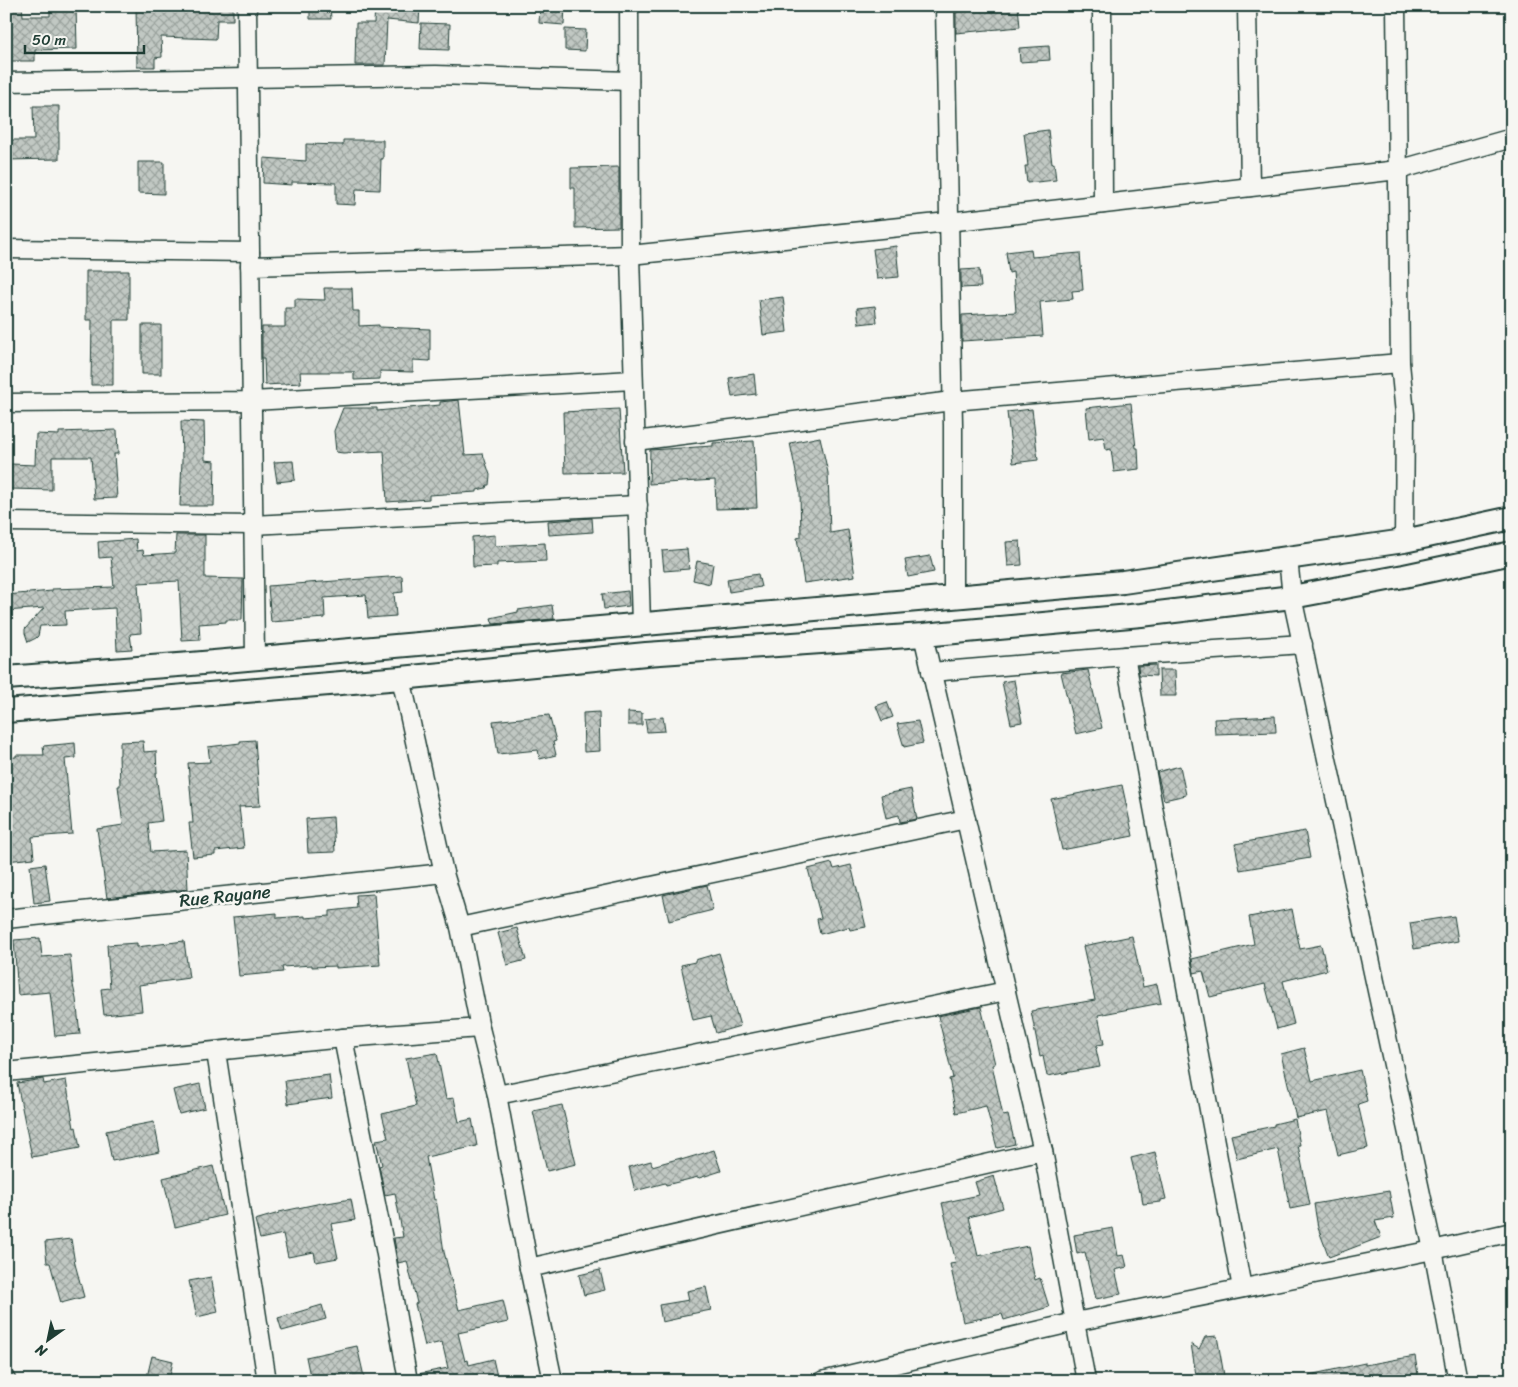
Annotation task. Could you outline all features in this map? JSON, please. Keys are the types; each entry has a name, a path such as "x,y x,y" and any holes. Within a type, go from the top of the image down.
{"main road":[{"path":"6,678 1123,582 1404,541 1512,518"},
{"path":"6,711 402,678 646,654 923,635 1141,614 1292,597 1512,553"}],"street":[{"path":"247,6 255,658"},
{"path":"629,6 630,255 641,624"},
{"path":"945,6 952,401 953,596"},
{"path":"1102,6 1103,204"},
{"path":"1247,6 1250,187"},
{"path":"1396,6 1400,363 1405,414 1404,541"},
{"path":"6,82 436,75 630,81"},
{"path":"6,249 250,259 630,255 948,222 1398,170 1512,138"},
{"path":"635,441 952,401 1400,363"},
{"path":"6,403 252,401 634,380"},
{"path":"6,522 253,525 638,505"},
{"path":"1288,558 1292,597 1433,1250 1458,1381"},
{"path":"923,635 1043,1151 1086,1381"},
{"path":"931,672 1303,644"},
{"path":"1125,656 1242,1288"},
{"path":"402,678 444,873 460,927 480,1028 497,1095 529,1268 553,1381"},
{"path":"460,927 966,819"},
{"name":"Rue Rayane","path":"6,919 444,873"},
{"path":"497,1095 1006,991"},
{"path":"6,1072 343,1038 480,1028"},
{"path":"343,1038 385,1249 408,1381"},
{"path":"216,1052 267,1381"},
{"path":"529,1268 1043,1151"},
{"path":"822,1381 1076,1322 1433,1250 1512,1232"}],"building":[{"path":"6,6 22,6 23,16 50,16 50,6 76,6 77,49 35,50 35,61 6,61"},
{"path":"136,6 233,6 233,20 217,20 216,39 161,37 162,57 155,58 155,67 137,67"},
{"path":"310,6 330,6 331,19 310,19"},
{"path":"375,6 420,6 419,23 387,20 385,65 355,65 356,23 374,23"},
{"path":"540,6 565,6 564,25 539,23"},
{"path":"1018,6 1020,27 956,33 956,12"},
{"path":"421,23 450,24 449,50 420,49"},
{"path":"565,29 586,30 585,51 565,50"},
{"path":"1049,46 1050,60 1020,62 1019,48"},
{"path":"33,106 59,106 59,159 6,160 6,140 34,140"},
{"path":"1048,130 1056,180 1027,183 1025,166 1028,166 1024,133"},
{"path":"343,140 383,140 380,190 356,189 355,205 336,204 336,183 292,182 292,185 263,183 264,158 306,161 306,144 343,145"},
{"path":"138,162 164,162 164,194 138,193"},
{"path":"619,167 619,227 575,228 575,188 571,188 571,168"},
{"path":"896,246 899,277 877,279 873,249"},
{"path":"1031,249 1032,257 1080,253 1083,290 1072,291 1073,299 1040,302 1043,336 962,341 962,315 1016,312 1013,272 1009,273 1006,252"},
{"path":"979,269 981,287 961,288 961,270"},
{"path":"86,271 129,271 129,320 113,320 113,385 91,385 92,320 86,320"},
{"path":"324,288 352,288 353,311 359,311 359,326 379,325 379,327 430,329 430,361 413,360 413,372 380,371 380,379 354,380 354,372 300,372 301,383 265,385 264,358 262,358 262,327 285,327 285,308 295,308 295,299 325,300"},
{"path":"783,297 787,332 763,335 759,300"},
{"path":"875,306 877,322 859,324 857,308"},
{"path":"142,325 161,325 161,374 142,374"},
{"path":"754,374 756,394 732,397 729,378"},
{"path":"459,400 465,455 483,454 490,475 489,485 486,488 477,490 477,492 429,495 429,499 387,502 384,451 336,452 334,431 343,408 377,408 377,411 440,405 440,402"},
{"path":"1131,403 1136,448 1138,448 1139,469 1114,472 1111,449 1106,450 1104,437 1089,439 1086,408"},
{"path":"619,409 623,472 565,473 563,412"},
{"path":"1032,409 1038,460 1013,463 1007,412"},
{"path":"181,421 204,422 205,460 215,461 214,506 180,506"},
{"path":"117,430 118,454 114,454 117,498 94,499 91,457 52,457 52,490 10,489 11,464 35,465 36,434 59,435 59,432"},
{"path":"820,437 828,473 830,533 848,530 855,576 804,583 797,538 801,537 800,492 790,443"},
{"path":"754,441 757,508 716,509 715,480 649,484 650,450 713,446 713,443"},
{"path":"293,461 295,480 277,482 274,462"},
{"path":"592,518 593,532 549,535 548,521"},
{"path":"176,535 205,535 205,578 243,579 242,620 199,624 200,640 182,641 179,581 138,583 141,633 130,634 132,649 117,650 115,608 65,611 66,625 40,626 38,636 28,642 25,629 44,608 6,611 6,595 52,591 52,589 114,587 111,557 99,558 98,542 136,539 137,551 143,550 144,555 175,553"},
{"path":"495,535 495,546 545,543 546,561 497,563 497,566 473,567 472,537"},
{"path":"1020,541 1022,565 1008,566 1006,542"},
{"path":"687,549 689,569 664,571 662,551"},
{"path":"930,556 934,572 908,577 905,560"},
{"path":"697,561 713,564 710,584 693,580"},
{"path":"758,574 761,587 729,592 727,579"},
{"path":"402,576 403,592 394,593 396,616 368,618 366,595 324,598 325,618 271,622 268,586"},
{"path":"628,591 629,606 604,609 602,594"},
{"path":"552,605 554,619 493,624 491,618 518,612 518,610"},
{"path":"1156,665 1156,676 1139,675 1138,666"},
{"path":"1088,670 1102,728 1076,734 1061,673"},
{"path":"1159,670 1175,670 1176,696 1160,696"},
{"path":"1014,680 1022,722 1011,724 1002,682"},
{"path":"887,702 893,717 882,721 876,706"},
{"path":"599,712 600,751 584,752 583,713"},
{"path":"628,712 642,713 642,725 628,725"},
{"path":"549,715 556,741 553,742 556,755 540,759 538,750 498,754 493,721"},
{"path":"1275,716 1276,732 1215,734 1214,719"},
{"path":"663,717 665,731 647,732 645,719"},
{"path":"918,721 923,743 904,747 897,724"},
{"path":"255,740 260,806 239,807 244,848 215,851 215,855 193,857 189,823 193,823 188,763 210,762 208,747"},
{"path":"143,741 144,752 156,751 156,773 162,821 148,823 151,852 186,850 188,889 107,898 97,829 123,825 118,786 120,786 120,742"},
{"path":"75,743 76,758 65,759 72,834 32,837 34,858 6,861 6,758 16,757 16,755 44,755 43,746"},
{"path":"1180,766 1186,795 1164,800 1157,772"},
{"path":"1122,785 1133,836 1062,850 1051,799"},
{"path":"911,789 917,819 900,822 899,815 886,818 881,795"},
{"path":"333,817 335,852 308,853 306,819"},
{"path":"1305,831 1310,858 1240,870 1235,844"},
{"path":"832,863 834,869 851,865 866,927 850,930 849,927 820,934 817,919 821,918 808,869"},
{"path":"45,864 50,901 34,903 30,866"},
{"path":"707,885 713,910 669,921 663,895"},
{"path":"374,894 380,965 336,968 336,966 312,967 312,965 282,967 283,972 239,976 233,917 277,913 277,918 330,916 330,911 357,908 356,895"},
{"path":"1292,909 1300,949 1321,945 1327,970 1283,981 1294,1024 1277,1029 1265,984 1210,997 1203,971 1194,973 1192,959 1254,944 1249,917"},
{"path":"1454,916 1458,941 1414,949 1410,923"},
{"path":"517,928 526,960 507,965 498,933"},
{"path":"1132,936 1143,987 1157,984 1161,1003 1098,1015 1104,1044 1097,1045 1096,1049 1100,1067 1047,1076 1043,1056 1040,1057 1031,1011 1095,1000 1083,946"},
{"path":"40,938 42,957 70,955 80,1034 55,1036 50,992 18,995 14,940"},
{"path":"184,941 189,978 139,985 142,1011 104,1015 101,989 110,988 107,945 137,943 137,947"},
{"path":"719,953 740,1026 716,1033 711,1016 693,1020 681,965"},
{"path":"981,1007 995,1064 992,1065 1003,1116 1008,1115 1015,1144 997,1148 986,1106 956,1113 949,1079 953,1078 938,1016"},
{"path":"1304,1048 1312,1081 1360,1070 1367,1101 1358,1104 1368,1148 1338,1155 1328,1111 1296,1118 1281,1054"},
{"path":"437,1053 446,1099 454,1098 459,1122 472,1119 477,1146 426,1157 434,1200 436,1199 444,1252 459,1310 503,1300 508,1322 458,1333 465,1361 468,1360 469,1365 493,1359 498,1381 418,1381 418,1374 448,1368 442,1342 425,1346 407,1261 398,1263 394,1238 403,1237 395,1193 385,1195 379,1166 382,1165 376,1140 388,1138 382,1114 416,1106 406,1058"},
{"path":"329,1075 332,1098 288,1104 285,1081"},
{"path":"43,1079 44,1084 66,1080 74,1128 76,1127 80,1148 32,1157 17,1083"},
{"path":"200,1084 205,1108 179,1114 173,1090"},
{"path":"562,1105 576,1164 547,1171 533,1111"},
{"path":"1295,1119 1300,1145 1298,1145 1310,1205 1290,1209 1278,1149 1237,1159 1231,1135 1274,1126 1274,1124"},
{"path":"154,1122 160,1152 112,1161 106,1131"},
{"path":"714,1150 721,1171 699,1178 666,1185 665,1183 635,1191 629,1167 651,1161 652,1166"},
{"path":"1155,1152 1166,1199 1161,1200 1161,1202 1143,1204 1131,1158"},
{"path":"213,1166 225,1215 175,1227 163,1178"},
{"path":"994,1176 1003,1208 969,1217 978,1256 1028,1246 1035,1280 1040,1278 1049,1307 1004,1320 1002,1314 963,1322 950,1264 956,1263 942,1203 979,1195 975,1182"},
{"path":"1389,1191 1394,1218 1375,1221 1381,1237 1329,1257 1318,1228 1314,1204"},
{"path":"351,1199 355,1220 331,1224 338,1258 316,1262 314,1252 288,1257 283,1234 260,1239 255,1220 279,1212"},
{"path":"1113,1228 1118,1256 1124,1255 1127,1267 1115,1270 1121,1294 1096,1299 1085,1252 1077,1254 1074,1235"},
{"path":"71,1239 75,1264 84,1297 61,1303 50,1263 47,1263 45,1242"},
{"path":"600,1270 605,1290 584,1295 579,1275"},
{"path":"211,1277 218,1312 197,1317 189,1281"},
{"path":"706,1287 711,1310 680,1316 680,1318 662,1322 659,1305 689,1300 687,1291"},
{"path":"322,1305 326,1319 282,1331 278,1318"},
{"path":"1217,1336 1225,1381 1197,1381 1191,1344 1199,1349 1205,1337"},
{"path":"357,1346 365,1381 342,1381 341,1375 319,1381 311,1381 306,1357"},
{"path":"152,1356 173,1361 169,1381 146,1381"},
{"path":"1415,1356 1419,1381 1310,1381 1309,1375 1365,1363 1365,1365"}]}
